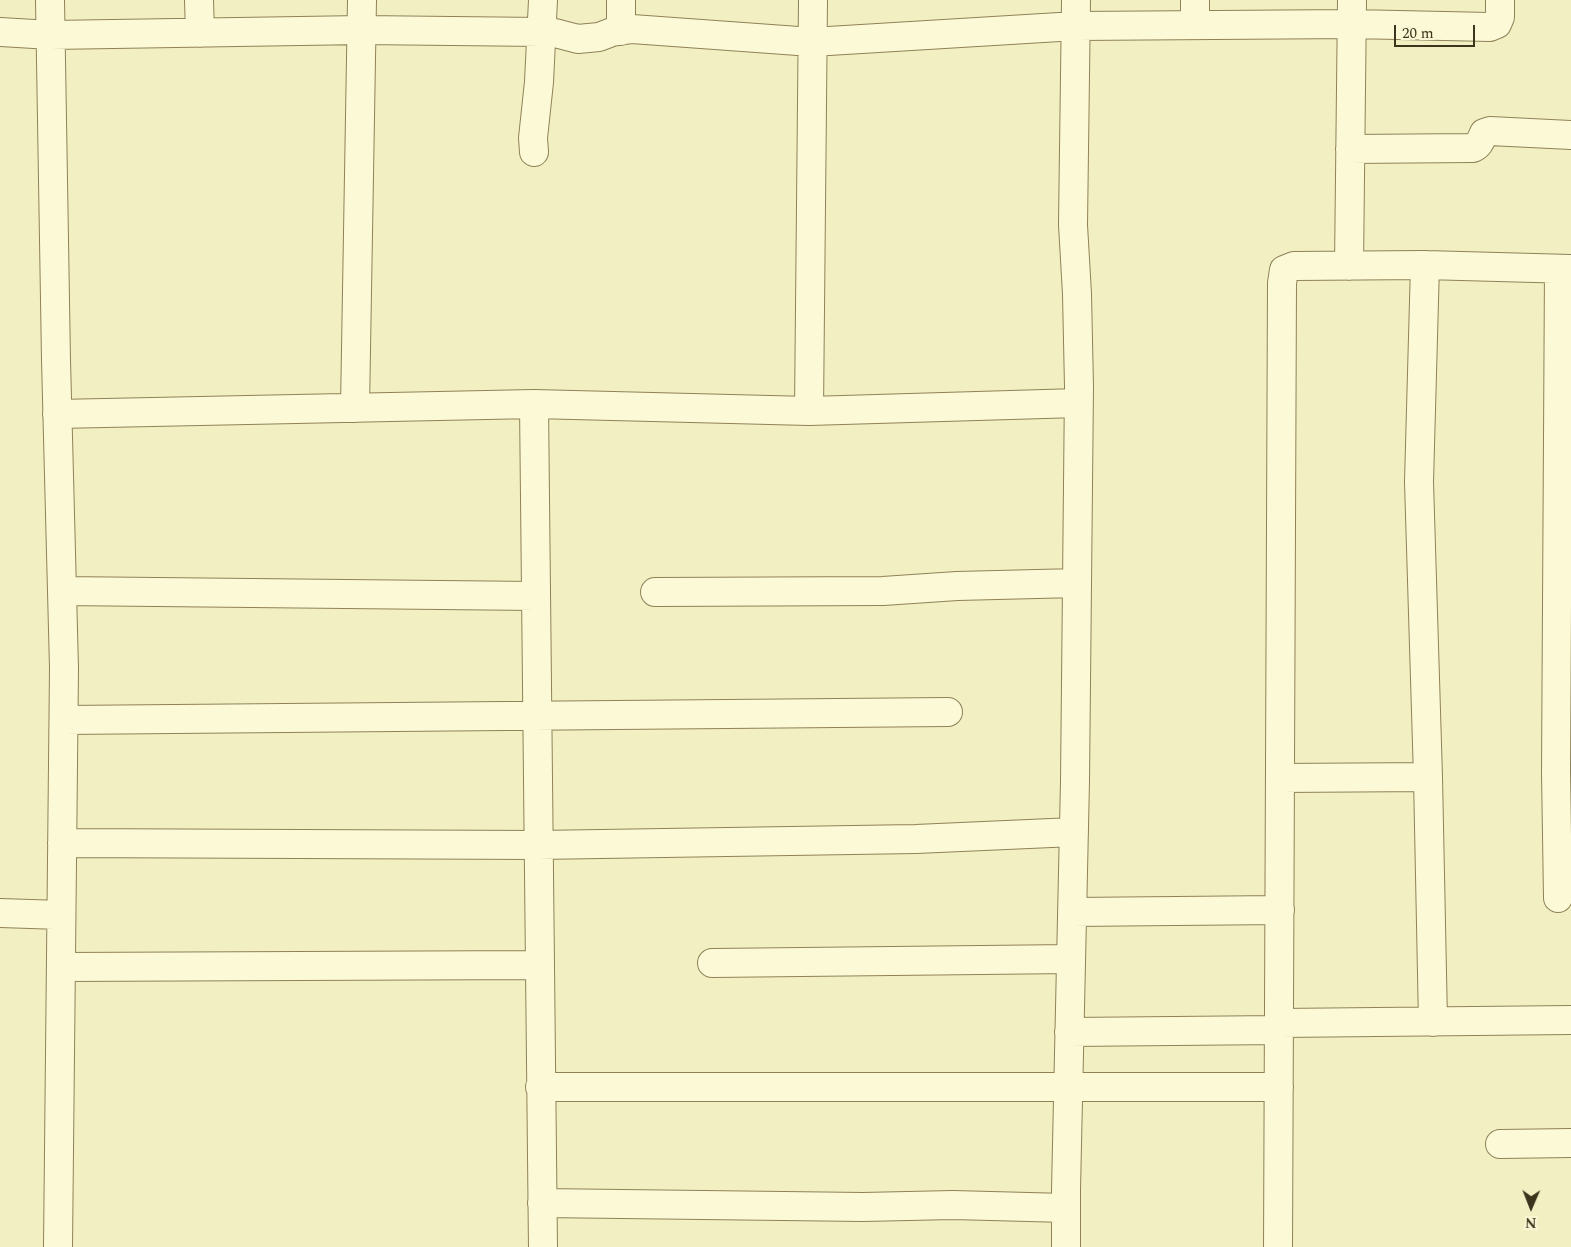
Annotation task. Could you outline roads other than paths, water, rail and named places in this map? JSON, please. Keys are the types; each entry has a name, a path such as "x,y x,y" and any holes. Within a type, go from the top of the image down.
{"street":[{"path":"50,0 64,720 58,1247"},
{"path":"199,0 200,33"},
{"path":"355,408 362,0"},
{"path":"534,152 533,138 539,82 542,0"},
{"path":"621,0 621,31"},
{"path":"809,411 813,0"},
{"path":"0,32 51,35 362,30 542,32 578,39 632,29 812,42 1076,13 1352,12 1490,27 1497,24 1500,17 1500,0"},
{"path":"1348,266 1352,12"},
{"path":"1066,1247 1077,584 1077,294 1073,225 1076,13"},
{"path":"1350,148 1473,148 1480,142 1484,133 1490,131 1571,135"},
{"path":"1425,265 1419,482 1433,1022"},
{"path":"1278,1247 1282,283 1284,270 1294,266 1425,265 1565,269 1563,772 1558,898"},
{"path":"57,414 534,404 809,411 1078,403"},
{"path":"534,404 543,1247"},
{"path":"655,592 883,590 957,586 1077,584"},
{"path":"62,591 535,596"},
{"path":"64,720 948,712"},
{"path":"1280,778 1428,777"},
{"path":"62,842 538,845 916,839 1074,832"},
{"path":"1072,912 1280,910"},
{"path":"0,913 61,915"},
{"path":"712,963 1071,960"},
{"path":"61,967 539,965"},
{"path":"1069,1032 1571,1020"},
{"path":"540,1087 1279,1086"},
{"path":"1500,1144 1571,1143"},
{"path":"542,1203 863,1207 953,1205 1066,1208"}]}
